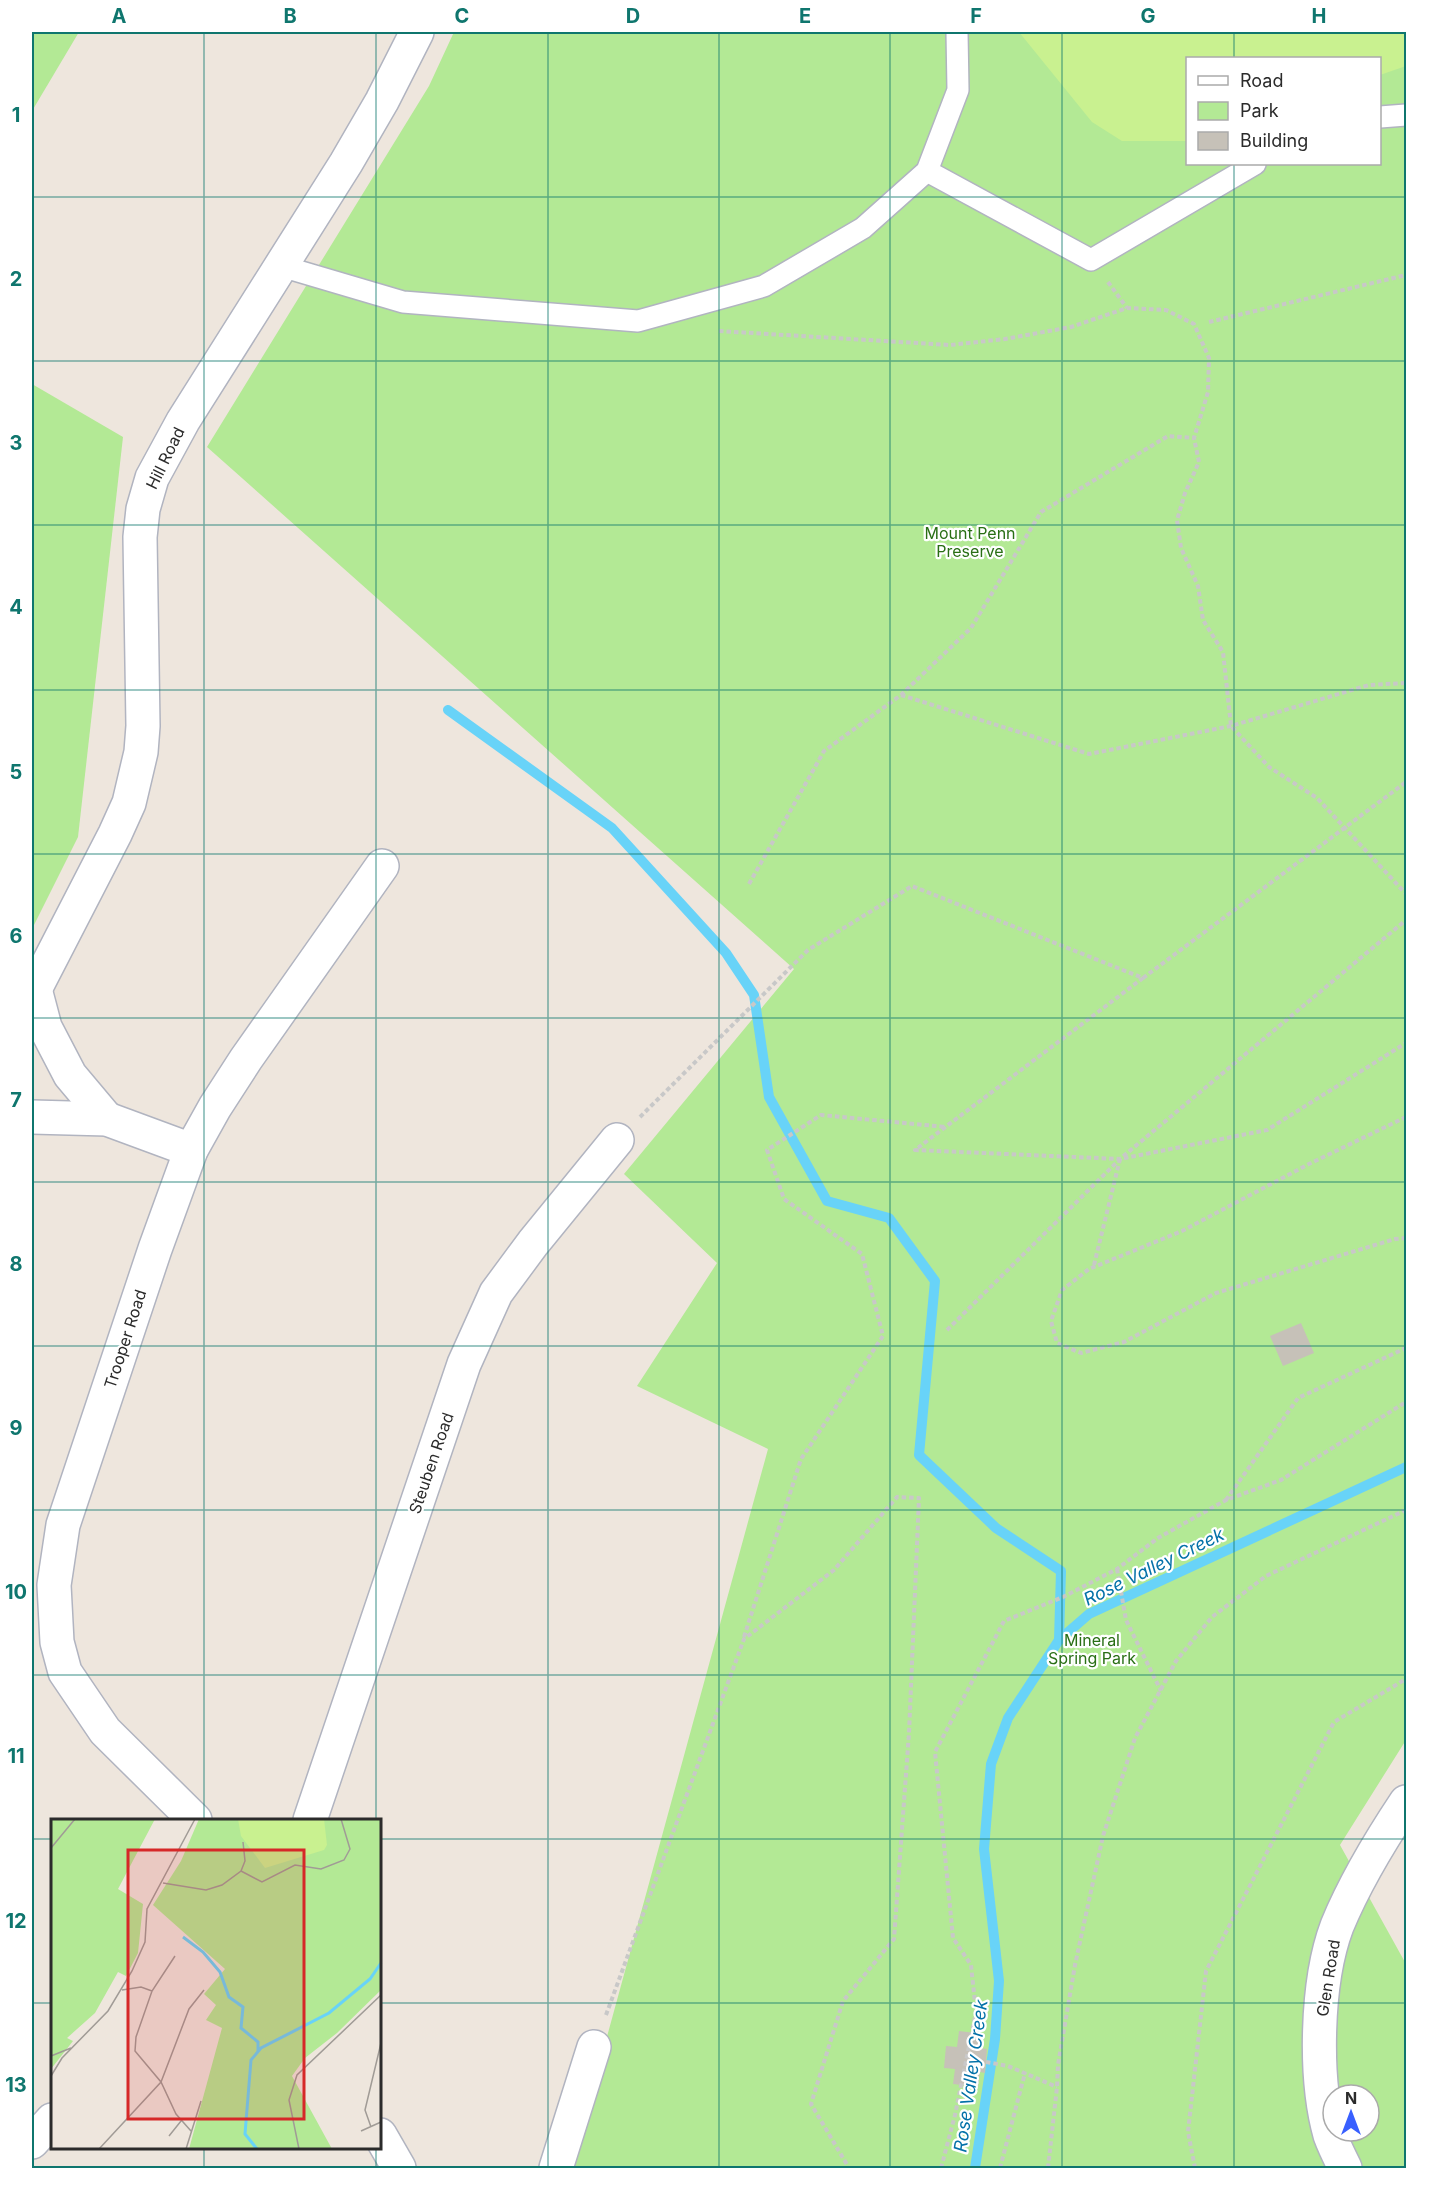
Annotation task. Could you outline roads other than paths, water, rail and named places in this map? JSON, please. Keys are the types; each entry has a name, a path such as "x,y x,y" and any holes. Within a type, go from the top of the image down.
{"street":[{"name":"Hill Road","path":"33,992 129,803 141,752 143,726 140,537 143,509 152,478 183,421 346,163 382,101 417,32"},
{"name":"Trooper Road","path":"193,1819 105,1731 64,1672 57,1642 54,1585 63,1525 155,1249 191,1150 246,1059 382,866"},
{"path":"33,992 45,1027 70,1076 107,1119"},
{"path":"32,1117 107,1119 191,1150"},
{"name":"Steuben Road","path":"311,1819 469,1354 496,1293 533,1243 618,1140"},
{"name":"Glen Road","path":"1345,2169 1331,2136 1325,2110 1319,2046 1323,1993 1336,1928 1382,1837 1407,1802"},
{"path":"556,2169 594,2047"},
{"path":"32,2142 51,2121"},
{"path":"381,2137 399,2169"}],"lane":[{"path":"281,267 403,302 638,321 764,286 863,228 927,171 958,90 957,32"},
{"path":"1381,117 1407,116"},
{"path":"927,171 1091,260 1253,165"}],"waterway":[{"path":"448,710 612,828 726,953 754,995 769,1097 827,1201 889,1218 935,1281 919,1455 996,1528 1061,1571 1059,1640"},
{"name":"Rose Valley Creek","path":"975,2168 995,2039 999,1981 984,1849 991,1764 1008,1718 1059,1640 1089,1614 1406,1467"}],"park label":[{"name":"Mount Penn Preserve","path":"970,542"},
{"name":"Mineral Spring Park","path":"1092,1649"}]}
